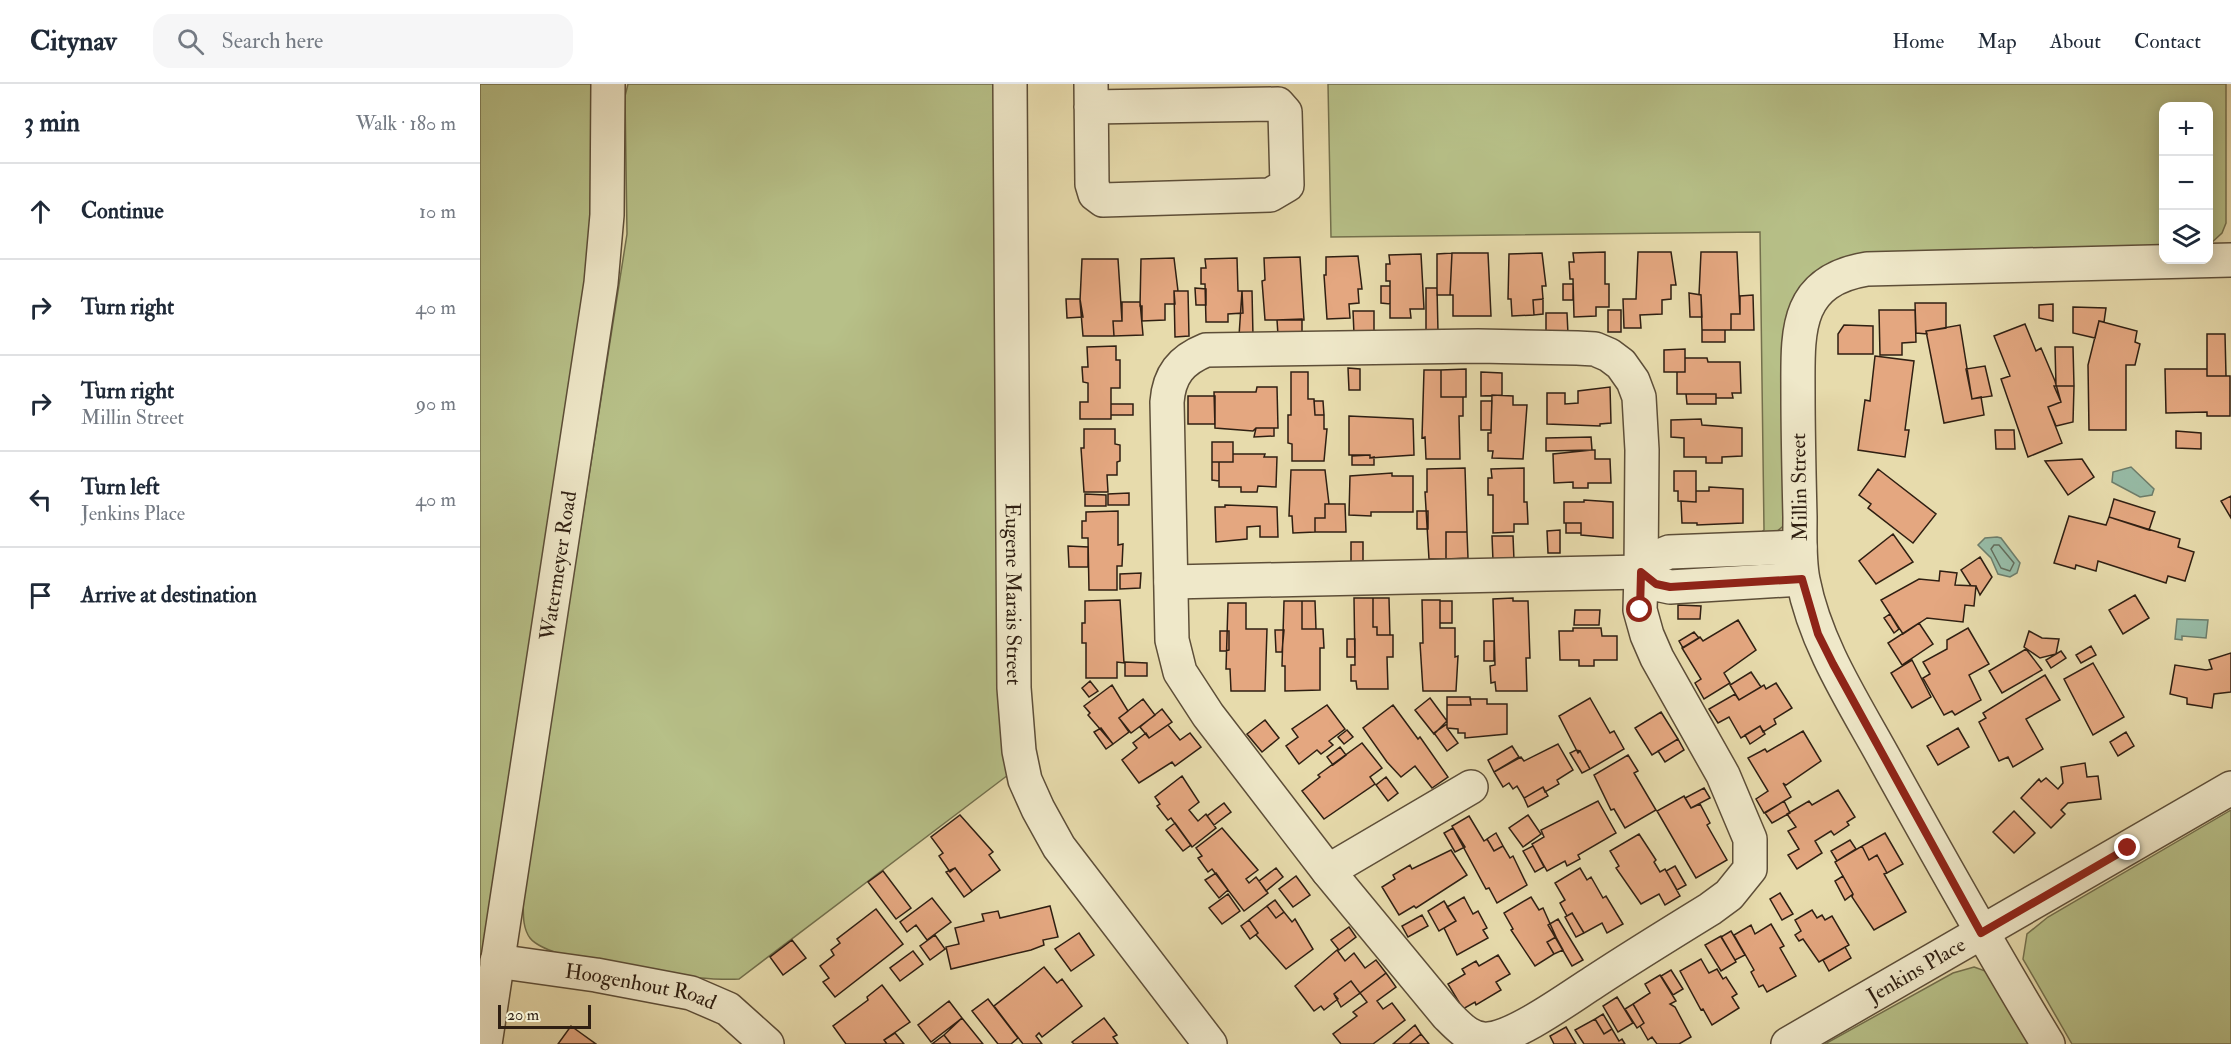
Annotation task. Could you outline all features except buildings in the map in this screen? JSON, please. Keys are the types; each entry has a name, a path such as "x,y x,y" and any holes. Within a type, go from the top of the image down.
{"street":[{"name":"Watermeyer Road","path":"485,1044 601,284 607,215 608,84"},
{"name":"Eugene Marais Street","path":"1010,84 1014,677 1018,752 1034,799 1059,847 1210,1044"},
{"path":"1091,96 1278,104 1285,112 1287,185 1270,195 1103,200 1095,194 1092,184 1091,96"},
{"name":"Millin Street","path":"2048,1044 1981,933 1818,634 1801,563 1798,366 1805,309 1815,294 1845,273 1900,267 2231,260"},
{"path":"1478,346 1595,349 1610,355 1621,364 1634,381 1639,397 1642,450 1641,572 1640,610 1647,634 1657,658 1723,775 1750,839 1750,869 1729,895 1554,1008 1506,1034 1489,1039 1475,1037 1462,1031 1447,1015 1328,871 1208,715 1180,672 1172,640 1168,388 1181,365 1191,356 1206,350 1478,346"},
{"path":"1171,582 1418,579 1641,572 1656,584 1670,587 1801,563"},
{"path":"1328,871 1471,787"},
{"name":"Jenkins Place","path":"1788,1044 2231,788"},
{"name":"Hoogenhout Road","path":"497,961 596,975 691,993 728,1009 767,1044"}],"green space":[{"path":"480,84 597,84 592,280 480,979"},
{"path":"628,84 994,84 1012,772 739,979 694,978 663,974 566,956 543,947 530,938 524,923 523,894 627,234 625,96"},
{"path":"1328,84 2226,84 2226,223 2222,233 2213,241 2213,102 2159,102 2159,251 1823,270 1788,522 1775,533 1757,536 1764,530 1760,232 1331,237"},
{"path":"2231,810 2231,1044 2072,1044 2023,959 2027,934 2048,917"},
{"path":"1974,967 1991,973 2037,1044 1825,1044 1953,973"}],"water":[{"path":"2131,467 2154,489 2152,495 2140,497 2112,482 2113,472"},
{"path":"1985,538 2001,538 2020,563 2017,573 2010,577 1998,574 1991,558 1978,545"},
{"path":"2177,619 2208,620 2206,638 2182,636 2182,640 2175,639"}],"route":[{"path":"1640,610 1641,572 1656,584 1670,587 1802,579 1818,634 1833,664 1981,933 2128,848"}]}
